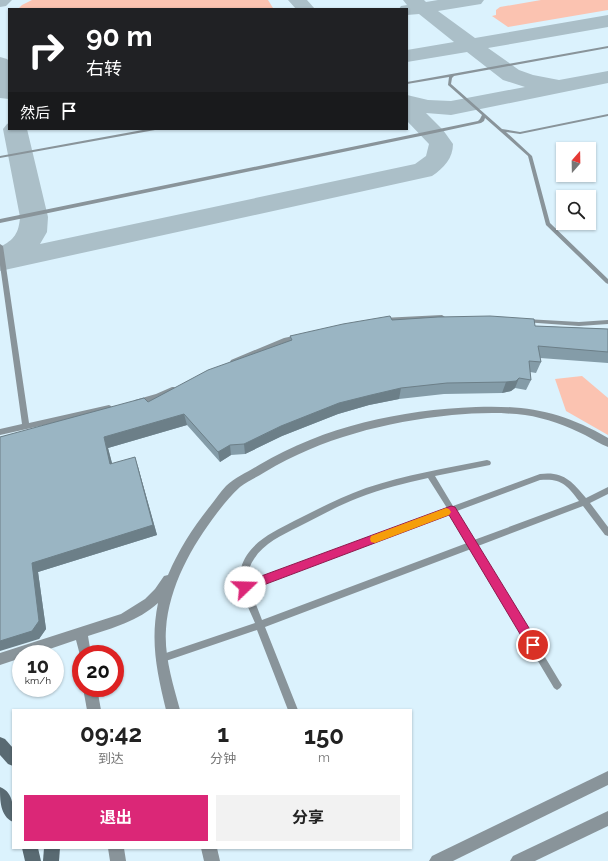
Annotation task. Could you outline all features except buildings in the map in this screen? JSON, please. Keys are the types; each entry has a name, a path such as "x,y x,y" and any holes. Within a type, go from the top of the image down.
{"street":[{"path":"0,659 123,619 141,610 162,590 211,513 232,487 269,463 298,448 338,432 386,420 442,412 482,410 525,411 564,421 608,443"},
{"path":"173,709 160,659 161,619 168,591 179,563"},
{"path":"81,633 83,645"},
{"path":"92,697 94,709"},
{"path":"0,744 12,758"},
{"path":"437,861 608,778"},
{"path":"0,794 12,813"},
{"path":"518,861 608,818"},
{"path":"30,849 33,861"},
{"path":"51,861 52,849"},
{"path":"116,849 118,861"},
{"path":"209,849 212,861"}],"lane":[{"path":"408,83 608,47"},
{"path":"449,84 452,76"},
{"path":"426,80 435,80 449,84 530,156 548,224 608,282"},
{"path":"0,220 474,124 482,120 484,115"},
{"path":"474,124 520,133 608,115"},
{"path":"0,158 149,130"},
{"path":"516,142 515,138 520,133"},
{"path":"0,162 12,155"},
{"path":"0,246 26,426"},
{"path":"372,321 395,318 446,317"},
{"path":"520,321 579,324 608,322"},
{"path":"226,366 286,340 307,335"},
{"path":"133,403 158,396 178,387"},
{"path":"0,432 118,406"},
{"path":"293,709 245,587 244,575 246,563 253,553 262,544 280,532 340,502 376,488 430,474 487,463"},
{"path":"430,474 558,685"},
{"path":"245,587 540,477 548,476 562,480 584,502 608,533"},
{"path":"160,659 260,625 584,502 608,490"}],"shaded area":[{"path":"32,0 268,0 273,8 19,8"},
{"path":"541,0 608,0 608,10 508,27 492,16 496,15 496,10 500,7"},
{"path":"582,376 608,398 608,435 566,411 555,379"}],"taxiway":[{"path":"297,0 305,8"},
{"path":"412,0 422,8"},
{"path":"422,8 475,0"},
{"path":"408,10 422,8"},
{"path":"422,8 471,45"},
{"path":"471,45 608,21"},
{"path":"408,56 471,45"},
{"path":"471,45 511,75 529,81 553,85"},
{"path":"0,63 7,93"},
{"path":"408,102 428,107 451,108 608,77"},
{"path":"0,262 423,170 436,160 440,153 441,144 408,109"},
{"path":"0,259 14,252 25,244 34,225 34,217 15,130"}],"slow traffic":[{"path":"375,539 446,512"}],"route":[{"path":"245,587 451,510 533,645"}]}
